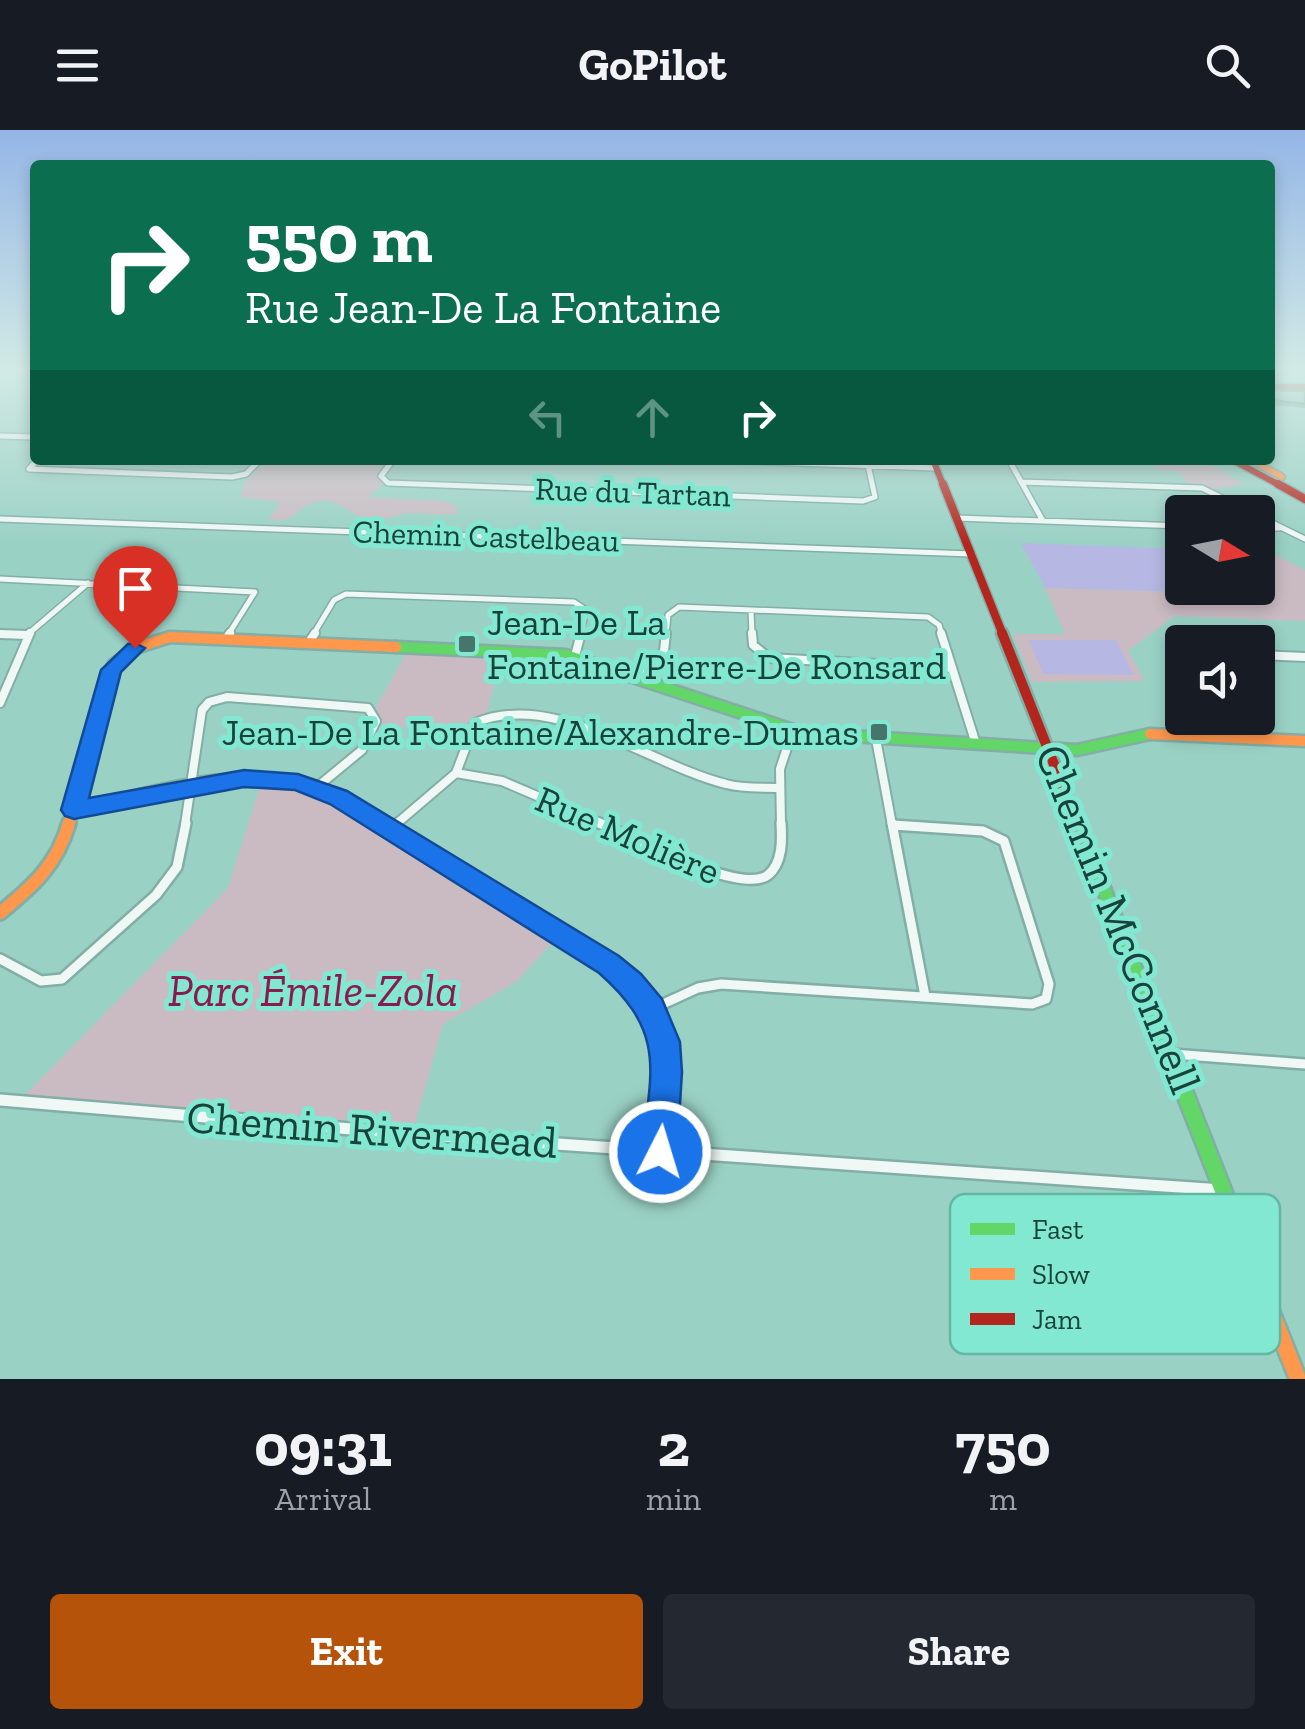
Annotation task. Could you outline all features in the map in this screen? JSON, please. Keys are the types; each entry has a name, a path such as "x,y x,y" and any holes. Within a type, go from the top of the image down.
{"main road":[{"name":"Chemin McConnell","path":"935,465 1226,1194"},
{"path":"1242,465 1305,499"},
{"path":"1261,465 1305,488"},
{"path":"0,913 50,869 62,848 116,661 135,648 161,639 308,642 574,656 793,730 876,738 1091,749 1143,734 1305,741"},
{"name":"Chemin McConnell","path":"1280,1333 1298,1379"}],"street":[{"path":"0,436 30,437"},
{"path":"33,465 30,469 232,476 246,474 255,465"},
{"name":"Rue du Tartan","path":"389,465 381,476 388,483 863,501 875,497 868,465"},
{"path":"1012,465 1043,521"},
{"path":"1022,482 1202,488 1216,495"},
{"path":"958,518 1165,525"},
{"name":"Chemin Castelbeau","path":"0,519 972,554"},
{"path":"1275,524 1305,539"},
{"path":"1275,528 1283,528"},
{"path":"0,580 255,592 256,597 226,639"},
{"path":"0,703 28,635 88,583"},
{"path":"308,642 334,600 346,594 574,602 586,610 574,656"},
{"path":"641,678 664,651 670,611 684,607 928,617 939,625 976,744"},
{"path":"751,610 753,645 768,658 952,668"},
{"path":"0,634 28,635"},
{"path":"1275,655 1305,656"},
{"path":"0,959 41,981 55,982 70,974 172,876 182,851 202,710 209,702 226,697 368,708 376,721 366,744 317,787"},
{"path":"391,830 456,772 475,723 492,712 548,716 718,782 780,788"},
{"name":"Rue Molière","path":"456,772 502,782 742,882 766,876 778,866 782,851 779,773 793,730"},
{"path":"1247,735 1250,739"},
{"path":"876,738 925,996"},
{"path":"74,810 244,778 280,780 317,787 391,830 609,964 652,1009 666,1058 660,1152"},
{"path":"652,1009 710,984 1041,1003 1046,999 1048,984 1004,840 983,830 893,825"},
{"path":"1172,1054 1305,1064"},
{"name":"Chemin Rivermead","path":"0,1100 660,1152 1224,1190"}],"green space":[{"path":"262,465 386,465 378,476 383,484 368,497 444,501 456,506 457,514 409,513 370,520 333,503 319,501 277,521 269,519 280,502 240,497 246,480"},
{"path":"1154,465 1211,465 1244,484 1210,490 1191,487 1178,471 1160,470"},
{"path":"1275,555 1305,570 1305,621 1174,616 1128,651 1145,681 1032,682 1013,634 1065,634 1045,588 1165,591 1165,605 1275,605"},
{"path":"407,652 500,657 487,712 465,729 382,727 376,707"},
{"name":"Parc Émile-Zola","path":"262,779 317,787 560,934 516,982 443,1024 412,1134 18,1102 228,888"}],"water":[{"path":"1021,543 1165,548 1165,591 1045,588"},
{"path":"1029,640 1116,640 1134,675 1043,674"}],"traffic: fast":[{"path":"396,647 566,655 793,730 819,734 1077,750 1150,734"},
{"path":"1086,844 1224,1194"}],"traffic: slow":[{"path":"1261,465 1282,477"},
{"path":"0,913 42,878 62,848 113,665 135,648 170,637 396,647"},
{"path":"1150,734 1305,741"},
{"path":"1280,1334 1298,1379"}],"traffic: jam":[{"path":"935,465 1086,844"},
{"path":"1242,465 1305,499"}],"place":[{"name":"Jean-De La Fontaine/Pierre-De Ronsard","path":"467,644"},
{"name":"Jean-De La Fontaine/Alexandre-Dumas","path":"879,732"}],"route":[{"path":"135,648 116,661 111,670 74,810 244,778 298,782 338,798 609,964 630,983 652,1009 665,1042 660,1152"}]}
